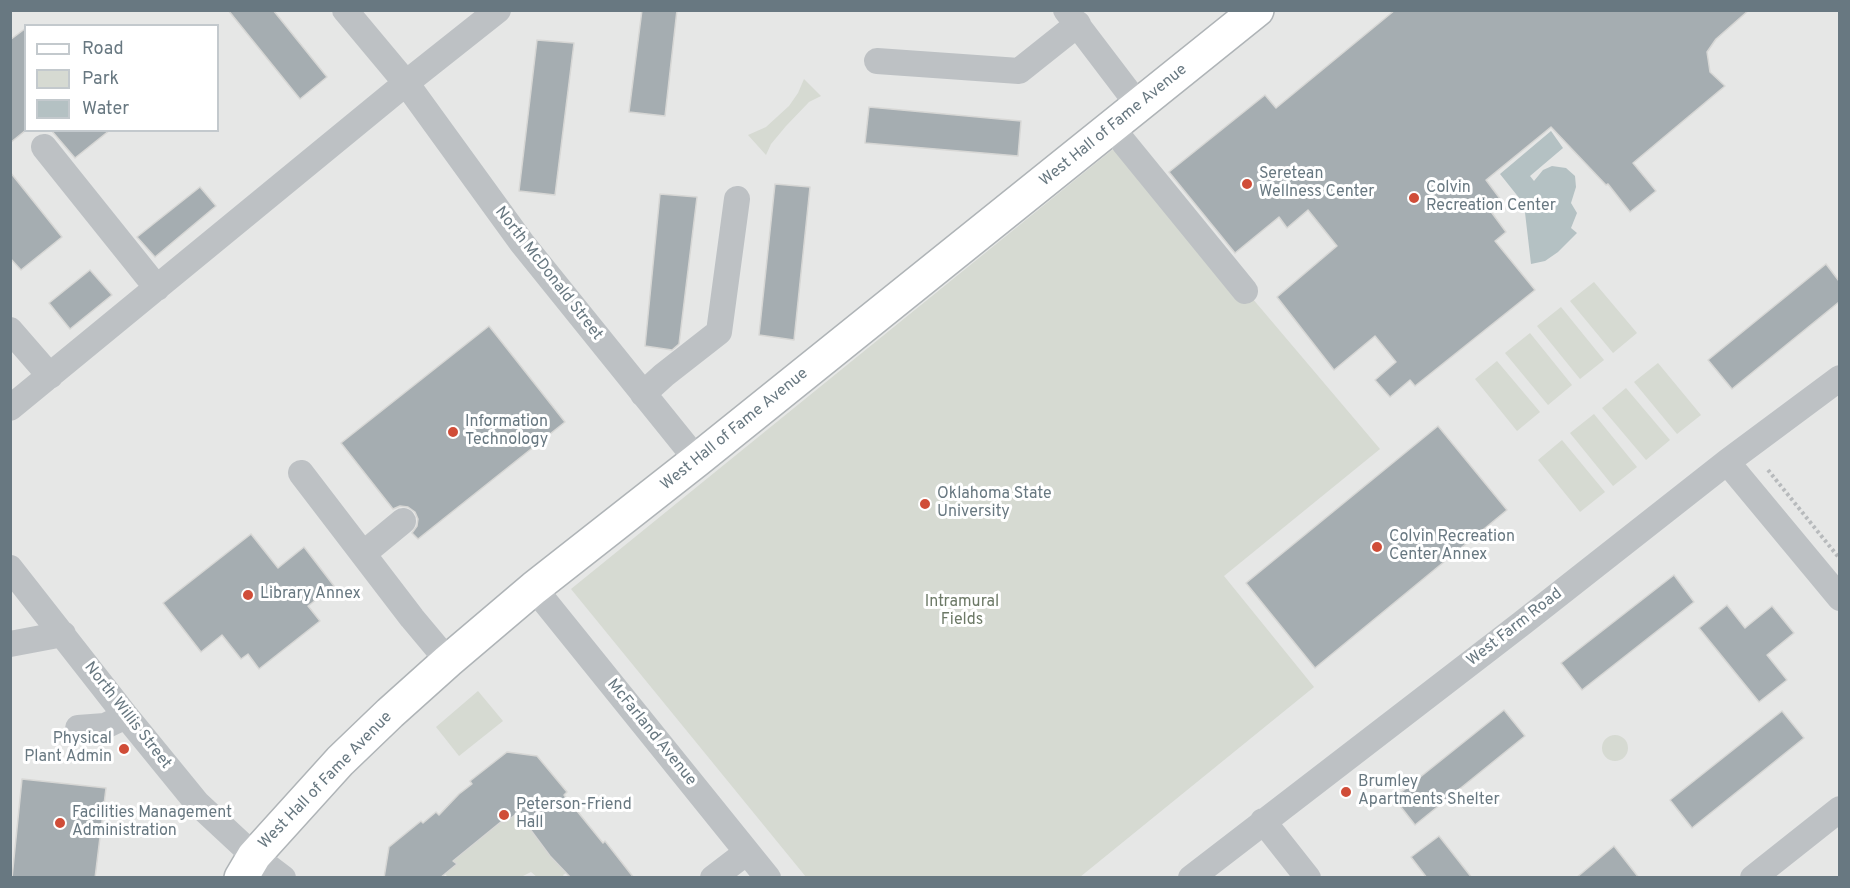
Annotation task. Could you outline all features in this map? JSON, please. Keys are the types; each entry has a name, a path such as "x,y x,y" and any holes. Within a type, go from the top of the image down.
{"main road":[{"name":"West Hall of Fame Avenue","path":"247,867 340,761 448,661 534,588 697,460 1257,10"}],"street":[{"name":"North McDonald Street","path":"345,10 406,83 522,243 697,460"},
{"path":"10,408 498,10"},
{"path":"877,61 1019,71 1071,17 1139,106"},
{"path":"1112,128 1245,291"},
{"path":"44,147 157,288"},
{"path":"643,394 719,332 737,199"},
{"path":"10,330 50,376"},
{"name":"West Farm Road","path":"1191,878 1727,462 1839,378"},
{"path":"1727,462 1839,598"},
{"path":"301,474 448,661"},
{"path":"363,554 403,521"},
{"name":"North Willis Street","path":"10,568 247,867 283,878"},
{"name":"McFarland Avenue","path":"534,588 768,878"},
{"path":"10,644 63,634"},
{"path":"78,728 105,726 126,716"},
{"path":"1753,878 1839,809"},
{"path":"1263,821 1308,878"},
{"path":"713,878 747,852"}],"path":[{"path":"1768,470 1839,559"}],"shaded area":[{"name":"Oklahoma State University","path":"11,11 1839,11 1839,877 11,877"}],"green space":[{"path":"804,79 821,96 809,102 786,126 771,144 766,155 748,135 766,127 789,106"},
{"name":"Intramural Fields","path":"1112,150 1124,153 1135,160 1380,449 1224,576 1314,687 1080,877 806,877 571,589"},
{"path":"1594,282 1637,333 1613,353 1570,301"},
{"path":"1561,307 1604,360 1580,379 1537,326"},
{"path":"1530,333 1572,385 1548,405 1505,353"},
{"path":"1497,361 1540,412 1517,431 1475,379"},
{"path":"1658,363 1701,415 1677,434 1634,382"},
{"path":"1626,388 1670,440 1646,460 1602,408"},
{"path":"1594,414 1637,467 1613,486 1570,433"},
{"path":"1562,440 1605,492 1580,512 1538,460"},
{"path":"478,691 503,721 459,756 436,727"},
{"path":"1615,735 1624,739 1628,748 1624,757 1615,761 1606,757 1602,748 1606,739"},
{"path":"515,815 524,825 527,825 566,873 563,875 565,878 537,877 531,872 519,878 448,877 445,874 456,865 453,861 502,821 504,823"}],"water":[{"path":"1551,131 1563,148 1530,176 1534,181 1543,170 1552,166 1566,168 1575,176 1576,187 1571,203 1577,213 1571,228 1577,233 1545,261 1531,264 1524,204 1500,174"}],"building":[{"path":"228,10 273,10 327,77 300,99"},
{"path":"642,10 677,10 665,116 629,112"},
{"name":"Colvin Recreation Center","path":"1395,10 1749,10 1716,39 1707,52 1710,72 1725,86 1633,163 1656,191 1630,212 1608,184 1606,185 1551,127 1486,180 1501,200 1489,209 1506,232 1495,241 1535,290 1415,386 1410,380 1390,397 1375,380 1396,362 1375,336 1334,370 1277,297 1337,246 1308,210 1287,228 1279,217 1235,253 1169,172 1265,95 1276,108"},
{"path":"24,30 24,132 10,143 10,40"},
{"path":"537,40 574,43 555,195 519,191"},
{"path":"869,107 1021,121 1018,156 865,143"},
{"path":"53,132 108,132 75,158"},
{"path":"10,172 62,237 21,270 10,258"},
{"path":"775,184 810,187 794,340 759,335"},
{"path":"200,187 216,206 155,257 137,237"},
{"path":"660,194 697,197 679,344 672,350 645,346"},
{"path":"1826,264 1839,281 1839,302 1732,389 1708,360"},
{"path":"90,270 112,295 70,329 49,303"},
{"name":"Information Technology","path":"489,326 565,422 418,539 412,533 417,526 418,519 415,512 408,507 400,506 393,509 341,443"},
{"name":"Colvin Recreation Center Annex","path":"1438,426 1507,510 1315,668 1246,583"},
{"name":"Library Annex","path":"251,534 278,568 304,547 334,586 308,606 320,621 259,669 248,654 241,659 222,635 201,652 163,603"},
{"path":"1674,575 1694,602 1582,690 1561,663"},
{"path":"1727,605 1745,628 1772,606 1794,633 1767,655 1787,680 1759,702 1699,628"},
{"path":"1504,710 1525,736 1415,825 1394,798"},
{"path":"1782,711 1804,738 1692,828 1670,800"},
{"name":"Peterson-Friend Hall","path":"507,752 537,756 567,792 564,795 634,878 571,878 550,856 527,825 524,826 515,815 504,823 502,821 453,861 457,864 440,878 384,878 389,847 421,821 423,823 436,812 439,815 472,784 470,781"},
{"name":"Facilities Management Administration","path":"22,779 106,788 95,878 12,878"},
{"path":"1439,836 1472,878 1427,878 1411,857"},
{"path":"1614,846 1639,878 1576,878"}],"place":[{"name":"Seretean Wellness Center","path":"1247,184"},
{"name":"Colvin Recreation Center","path":"1414,198"},
{"name":"Information Technology","path":"453,432"},
{"name":"Oklahoma State University","path":"925,504"},
{"name":"Colvin Recreation Center Annex","path":"1377,547"},
{"name":"Library Annex","path":"248,595"},
{"name":"Physical Plant Admin","path":"124,749"},
{"name":"Brumley Apartments Shelter","path":"1346,792"},
{"name":"Peterson-Friend Hall","path":"504,815"},
{"name":"Facilities Management Administration","path":"60,823"}]}
